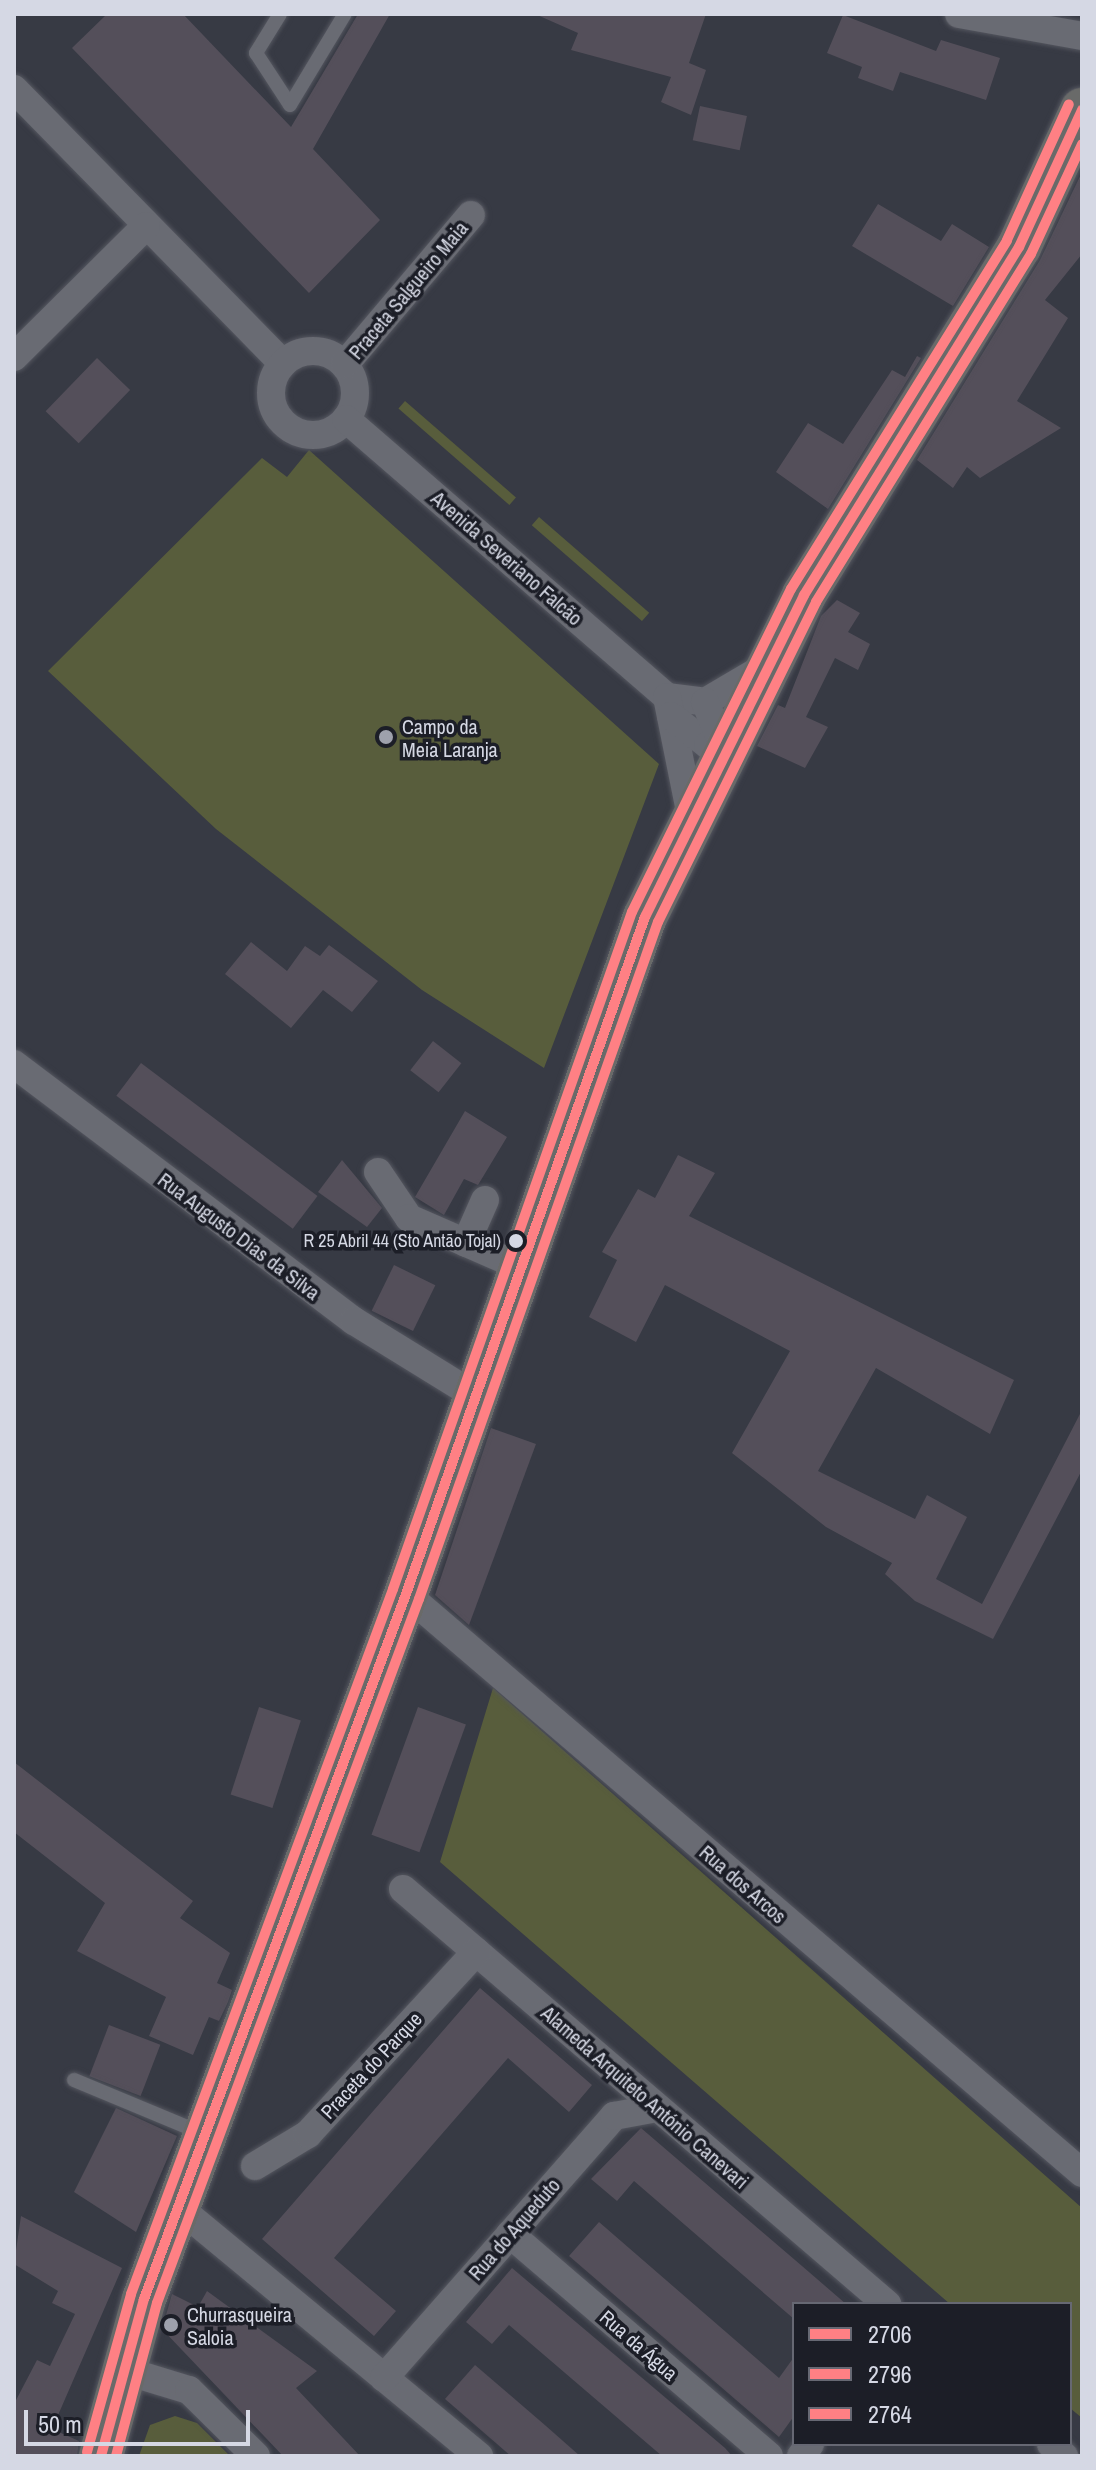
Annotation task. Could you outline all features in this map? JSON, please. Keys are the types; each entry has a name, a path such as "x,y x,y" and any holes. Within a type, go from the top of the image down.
{"main road":[{"path":"101,2456 123,2370 178,2207 406,1594 519,1266 645,917 724,747 766,666 1019,247 1082,110"}],"street":[{"path":"959,14 1082,36"},
{"path":"14,89 282,363"},
{"name":"Praceta Salgueiro Maia","path":"345,364 471,215"},
{"path":"14,357 146,226"},
{"path":"314,350 345,364 355,393 346,419 316,436 288,428 271,402 282,363 314,350"},
{"name":"Avenida Severiano Falcão","path":"346,419 669,706 708,745 724,747"},
{"path":"691,816 669,706 705,702 766,666"},
{"path":"705,702 724,747"},
{"name":"Rua Augusto Dias da Silva","path":"14,1064 354,1321 474,1395"},
{"path":"378,1172 409,1218 519,1266"},
{"path":"466,1243 485,1200"},
{"name":"Rua dos Arcos","path":"406,1594 1082,2173"},
{"name":"Alameda Arquiteto António Canevari","path":"403,1889 885,2302"},
{"name":"Praceta do Parque","path":"255,2166 308,2134 476,1952"},
{"name":"Rua do Aqueduto","path":"384,2378 614,2116 657,2108"},
{"path":"178,2207 479,2456"},
{"name":"Rua da Água","path":"510,2234 769,2456"},
{"path":"123,2370 189,2390 256,2456"}],"lane":[{"path":"280,14 256,53 290,105 345,14"},
{"path":"74,2080 205,2134"}],"green space":[{"path":"405,401 516,497 509,505 398,409"},
{"path":"309,450 659,764 544,1068 422,990 216,829 48,671 262,458 287,477"},
{"path":"539,517 649,613 642,621 532,525"},
{"path":"493,1688 1082,2208 1082,2418 1072,2410 1072,2302 948,2302 440,1862"},
{"path":"175,2416 197,2423 230,2456 139,2456 150,2425"}],"building":[{"path":"107,14 183,14 291,127 358,14 390,14 313,149 380,220 309,293 72,48"},
{"path":"535,14 706,14 689,63 706,70 691,115 661,102 671,77 571,50 578,33"},
{"path":"843,15 936,51 941,40 1000,58 986,100 900,72 893,91 858,78 862,67 827,53"},
{"path":"700,106 747,116 740,150 693,140"},
{"path":"1082,172 1082,254 1045,300 1068,318 1017,401 1061,428 980,478 967,467 953,488 917,460 1040,260"},
{"path":"878,204 941,241 952,224 989,247 953,306 852,246"},
{"path":"917,356 921,358 828,509 776,472 808,423 843,444 892,370 905,377"},
{"path":"97,358 130,390 79,443 46,411"},
{"path":"837,600 860,613 848,632 870,644 858,670 835,658 806,717 828,727 805,768 757,746 778,705 785,708 821,616"},
{"path":"251,942 287,971 305,946 320,956 329,945 378,981 352,1012 323,990 291,1028 225,974"},
{"path":"433,1041 461,1063 439,1092 410,1070"},
{"path":"141,1063 317,1196 293,1229 116,1096"},
{"path":"465,1111 507,1137 478,1185 464,1179 444,1215 415,1197"},
{"path":"678,1155 715,1173 689,1216 1014,1380 990,1434 876,1368 818,1471 915,1519 927,1495 967,1517 936,1579 982,1604 1082,1410 1082,1470 993,1639 915,1601 885,1574 892,1563 826,1527 732,1453 790,1351 665,1285 636,1342 589,1317 617,1260 602,1252 638,1189 655,1198"},
{"path":"342,1160 382,1208 367,1227 318,1192"},
{"path":"394,1265 435,1285 413,1331 372,1311"},
{"path":"491,1428 536,1444 469,1625 435,1595"},
{"path":"259,1707 301,1721 272,1808 231,1794"},
{"path":"418,1707 466,1724 419,1852 371,1835"},
{"path":"14,1762 193,1901 180,1918 230,1953 217,1983 232,1990 228,2002 219,2021 209,2017 193,2055 149,2036 166,1997 77,1951 105,1903 14,1832"},
{"path":"480,1988 592,2085 569,2112 508,2058 334,2258 396,2311 374,2336 262,2239"},
{"path":"109,2025 160,2045 141,2096 89,2076"},
{"path":"116,2108 177,2136 136,2232 74,2192"},
{"path":"641,2128 844,2302 792,2302 792,2317 634,2181 617,2201 591,2179"},
{"path":"21,2216 122,2268 52,2429 79,2441 77,2456 14,2456 14,2404 37,2360 50,2366 75,2314 52,2303 58,2291 14,2264"},
{"path":"599,2222 779,2378 792,2360 792,2419 779,2437 569,2256"},
{"path":"512,2268 732,2456 662,2456 509,2325 492,2344 466,2322"},
{"path":"207,2291 317,2371 296,2388 360,2456 283,2456 162,2329 172,2294 198,2307"},
{"path":"475,2365 580,2456 511,2456 445,2399"}],"transit line":[{"name":"2764","path":"87,2452 131,2294 393,1589 632,912 791,589 1007,240 1069,104"},
{"name":"2706","path":"101,2456 144,2299 406,1594 645,917 804,595 1019,247 1082,110"},
{"name":"2796","path":"116,2456 157,2303 419,1599 658,922 816,602 1031,254 1082,144"}],"place":[{"name":"Campo da Meia Laranja","path":"386,737"},
{"name":"R 25 Abril 44 (Sto Antão Tojal)","path":"516,1241"},
{"name":"Churrasqueira Saloia","path":"171,2325"}]}
